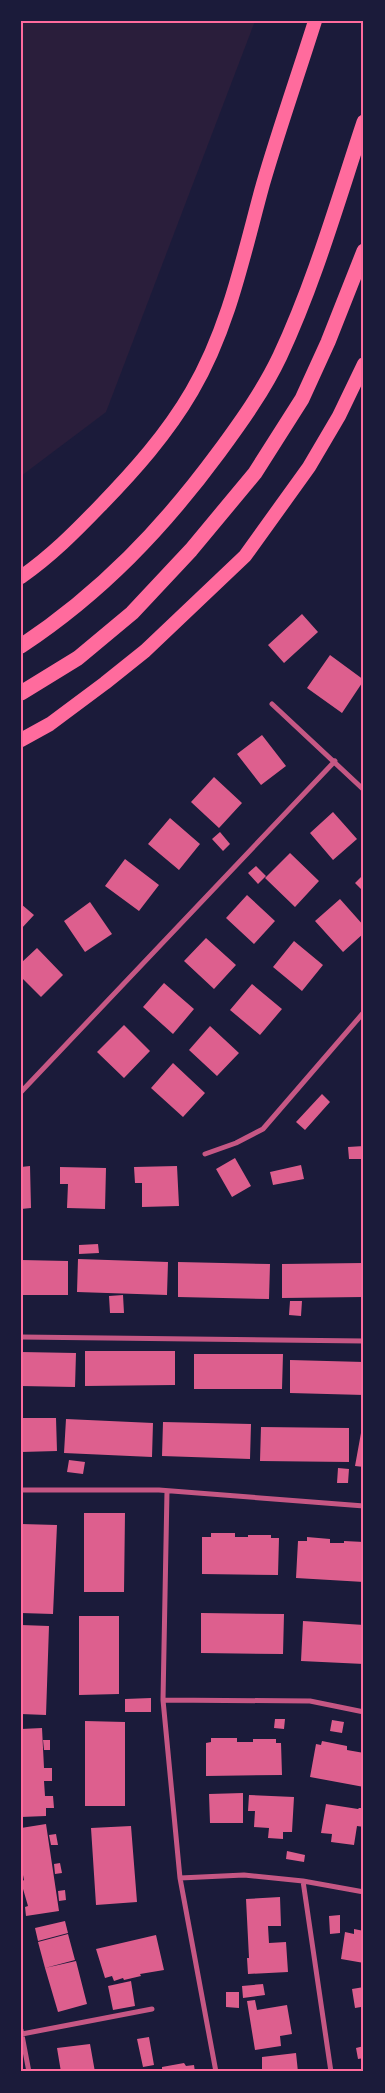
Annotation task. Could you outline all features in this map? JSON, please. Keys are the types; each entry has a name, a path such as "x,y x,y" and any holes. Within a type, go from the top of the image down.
{"highway":[{"path":"21,576 62,546 136,469 192,391 220,330 315,21"},
{"path":"21,646 47,629 114,574 184,499 241,422 280,357 326,238 362,126 364,110"},
{"path":"21,693 78,658 132,613 191,550 255,473 302,399 328,342 364,251"},
{"path":"21,740 50,724 105,684 145,651 245,556 309,467 339,416 364,364"}],"street":[{"path":"272,704 364,790"},
{"path":"21,1092 334,761"},
{"path":"205,1154 236,1143 264,1128 364,1012"},
{"path":"21,1337 364,1341"},
{"path":"21,1490 168,1491 364,1506"},
{"path":"168,1491 163,1700 180,1878 216,2072"},
{"path":"163,1700 310,1701 364,1712"},
{"path":"180,1878 244,1875 303,1881 364,1892"},
{"path":"303,1881 331,2072"},
{"path":"22,2034 152,2009"},
{"path":"21,2030 29,2072"}],"shaded area":[{"path":"21,21 255,21 106,412 21,476"}],"building":[{"path":"302,614 318,632 284,663 268,645"},
{"path":"330,655 364,680 342,713 307,688"},
{"path":"262,735 286,766 261,785 237,754"},
{"path":"214,777 242,803 219,828 191,802"},
{"path":"333,812 357,839 333,860 310,833"},
{"path":"170,818 200,844 179,870 148,844"},
{"path":"220,832 230,844 223,851 212,839"},
{"path":"290,853 319,881 295,907 265,878"},
{"path":"125,859 159,885 139,911 105,886"},
{"path":"256,866 266,876 258,884 248,873"},
{"path":"364,874 364,892 355,883"},
{"path":"247,895 275,921 254,944 226,918"},
{"path":"340,899 364,926 364,933 343,952 315,921"},
{"path":"90,902 112,934 85,952 64,921"},
{"path":"21,904 34,915 21,929"},
{"path":"206,938 236,965 214,989 184,961"},
{"path":"294,941 323,965 302,991 273,967"},
{"path":"37,948 63,975 41,997 21,977 21,963"},
{"path":"164,983 194,1009 173,1034 143,1007"},
{"path":"252,984 282,1009 260,1035 230,1010"},
{"path":"124,1025 150,1051 124,1078 97,1052"},
{"path":"210,1026 239,1053 217,1076 189,1050"},
{"path":"173,1063 205,1093 183,1117 151,1088"},
{"path":"322,1094 330,1102 305,1130 296,1122"},
{"path":"364,1146 364,1159 349,1159 348,1147"},
{"path":"235,1158 251,1186 232,1197 216,1169"},
{"path":"301,1165 304,1179 273,1185 270,1172"},
{"path":"30,1166 31,1208 21,1209 21,1167"},
{"path":"177,1166 179,1206 142,1207 142,1183 135,1183 134,1167"},
{"path":"60,1167 106,1168 105,1209 67,1208 68,1184 60,1184"},
{"path":"98,1244 99,1253 79,1254 79,1245"},
{"path":"78,1259 168,1262 167,1295 77,1292"},
{"path":"21,1260 68,1261 68,1295 21,1295"},
{"path":"178,1262 270,1264 269,1299 178,1297"},
{"path":"364,1263 364,1297 282,1298 282,1264"},
{"path":"123,1295 124,1313 110,1313 109,1296"},
{"path":"290,1301 302,1301 301,1316 289,1315"},
{"path":"85,1351 175,1351 175,1385 85,1386"},
{"path":"21,1352 76,1353 75,1387 21,1386"},
{"path":"194,1354 283,1354 282,1389 194,1389"},
{"path":"290,1360 364,1362 364,1395 290,1393"},
{"path":"21,1418 56,1418 57,1451 21,1452"},
{"path":"66,1419 153,1423 152,1457 64,1453"},
{"path":"163,1422 251,1424 250,1459 162,1456"},
{"path":"261,1427 349,1428 349,1462 260,1461"},
{"path":"361,1433 364,1434 364,1467 355,1466"},
{"path":"69,1460 85,1462 83,1474 67,1472"},
{"path":"338,1468 349,1469 348,1483 337,1483"},
{"path":"84,1513 125,1513 124,1592 84,1592"},
{"path":"21,1524 57,1525 53,1614 21,1613"},
{"path":"211,1533 235,1533 235,1537 271,1535 271,1538 279,1538 278,1575 202,1574 202,1537 211,1537"},
{"path":"307,1537 330,1539 330,1543 344,1543 344,1541 364,1542 364,1582 296,1578 298,1541 307,1541"},
{"path":"201,1613 284,1614 283,1654 201,1653"},
{"path":"79,1616 119,1616 119,1694 79,1695"},
{"path":"303,1621 364,1625 364,1664 301,1661"},
{"path":"21,1625 49,1626 46,1715 21,1714"},
{"path":"151,1698 151,1712 125,1712 125,1699"},
{"path":"275,1719 285,1719 284,1729 274,1728"},
{"path":"332,1720 344,1722 342,1733 330,1731"},
{"path":"85,1721 125,1722 125,1806 85,1806"},
{"path":"42,1728 44,1768 52,1768 52,1781 44,1781 45,1796 53,1796 54,1808 46,1808 46,1816 21,1817 21,1729"},
{"path":"211,1738 237,1738 237,1742 253,1742 253,1739 276,1739 276,1743 281,1743 282,1775 206,1776 206,1743 211,1742"},
{"path":"43,1740 50,1740 50,1750 44,1750"},
{"path":"322,1741 347,1746 347,1750 364,1753 364,1787 310,1777 316,1744 321,1745"},
{"path":"243,1793 243,1823 210,1823 209,1794"},
{"path":"249,1795 294,1797 292,1832 283,1832 283,1839 268,1838 269,1828 254,1827 255,1811 248,1811"},
{"path":"326,1804 358,1809 364,1808 364,1827 357,1826 354,1845 331,1842 332,1834 321,1833"},
{"path":"46,1824 59,1911 26,1916 25,1907 28,1906 21,1882 24,1880 21,1865 21,1828"},
{"path":"131,1826 137,1902 96,1905 91,1828"},
{"path":"56,1834 58,1845 51,1845 49,1835"},
{"path":"287,1851 305,1855 304,1862 286,1859"},
{"path":"60,1863 62,1873 55,1874 54,1864"},
{"path":"65,1890 66,1900 59,1901 58,1891"},
{"path":"280,1897 281,1926 268,1926 269,1943 286,1942 288,1972 248,1974 246,1899"},
{"path":"340,1915 340,1933 330,1934 329,1916"},
{"path":"65,1921 68,1933 38,1941 35,1928"},
{"path":"354,1929 364,1931 364,1963 341,1959 345,1932 354,1934"},
{"path":"68,1934 75,1960 45,1968 38,1942"},
{"path":"156,1935 164,1970 140,1974 141,1976 124,1980 123,1978 114,1981 112,1976 105,1978 96,1949"},
{"path":"76,1961 87,2004 58,2012 45,1968"},
{"path":"131,1981 135,2006 113,2010 108,1986"},
{"path":"263,1984 265,1995 243,1998 242,1986"},
{"path":"364,1987 364,2017 362,2017 361,2007 355,2008 352,1989"},
{"path":"226,1992 239,1992 239,2008 226,2007"},
{"path":"255,2000 257,2010 287,2005 292,2034 280,2036 281,2046 255,2050 247,2001"},
{"path":"149,2037 154,2065 143,2067 137,2039"},
{"path":"90,2044 95,2072 61,2072 57,2048"},
{"path":"364,2046 364,2058 358,2059 356,2048"},
{"path":"296,2053 298,2072 262,2072 262,2057"},
{"path":"184,2063 186,2066 194,2065 195,2072 152,2072 162,2069 162,2067"}]}
